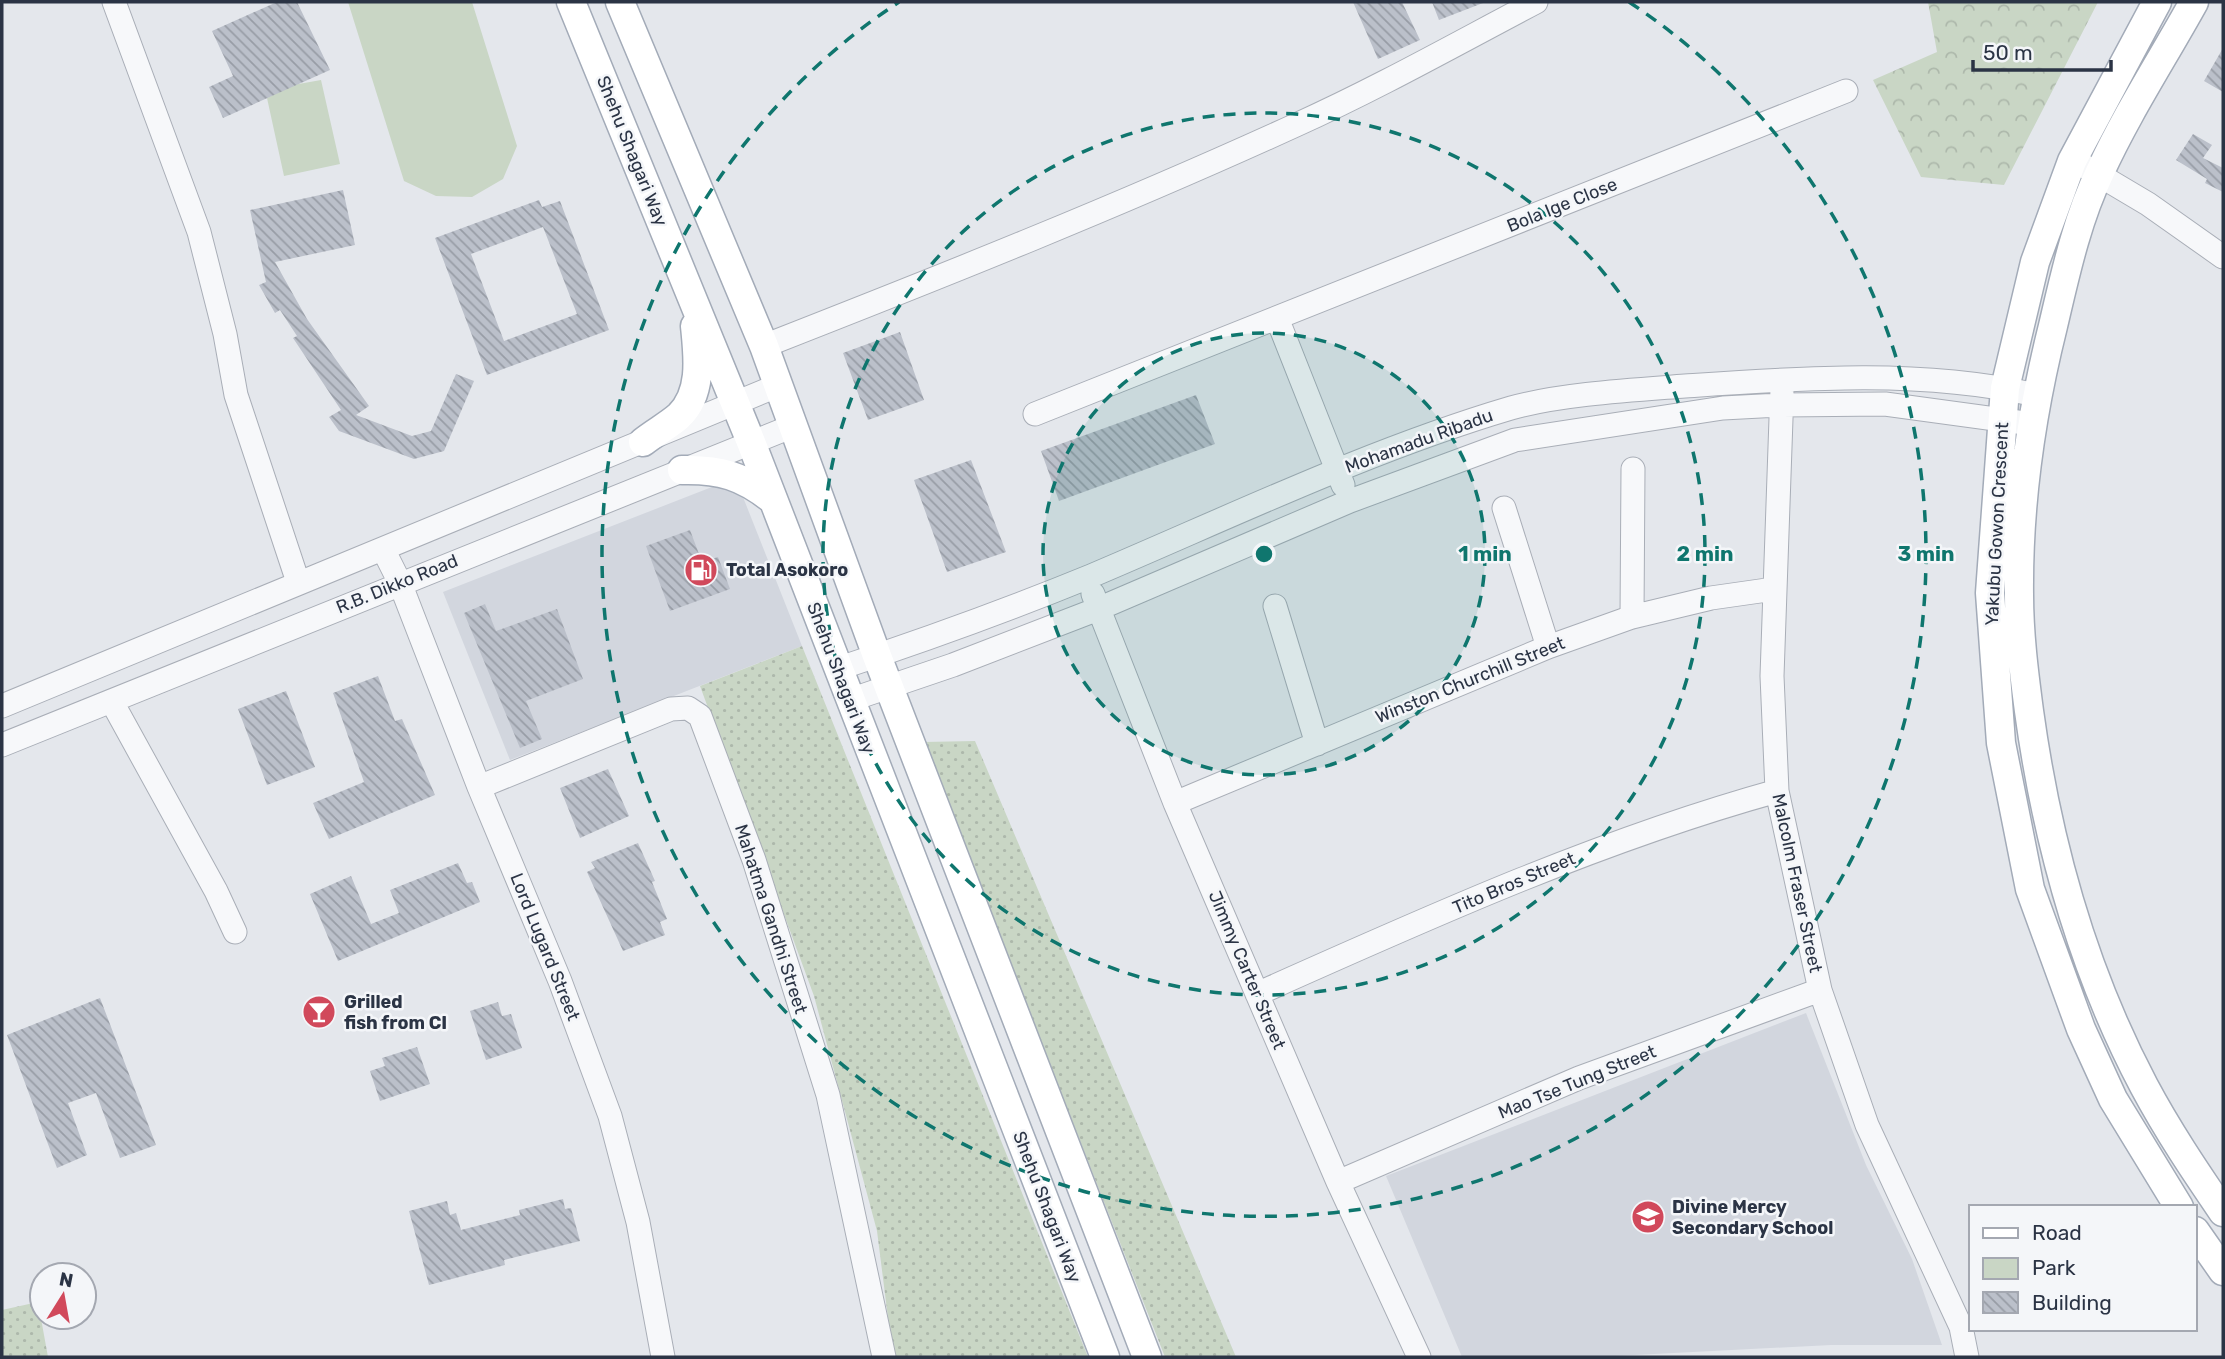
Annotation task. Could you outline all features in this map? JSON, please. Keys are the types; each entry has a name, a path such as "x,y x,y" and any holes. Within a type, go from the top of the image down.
{"main road":[{"name":"Shehu Shagari Way","path":"571,2 751,442 1105,1357"},
{"path":"620,2 764,346 889,688 1147,1357"},
{"name":"Yakubu Gowon Crescent","path":"2157,2 2072,161 2035,262 2006,388 1990,593 2001,743 2018,842 2048,943 2081,1029 2113,1099 2178,1205"},
{"name":"Yakubu Gowon Crescent","path":"2194,2 2099,173 2066,271 2036,395 2022,512 2019,596 2022,662 2034,745 2053,846 2076,931 2119,1034 2172,1136 2223,1212"},
{"path":"643,442 679,416 695,388 698,359 693,303"},
{"path":"681,470 711,469 757,487 773,500"},
{"path":"2197,1234 2223,1271"}],"street":[{"path":"114,2 199,232 225,334 236,395 298,582"},
{"path":"764,346 1025,244 1297,125 1413,69 1536,2"},
{"name":"Bola Ige Close","path":"1035,414 1846,91"},
{"path":"2072,161 2099,173 2223,257"},
{"path":"1277,318 1350,501"},
{"name":"Mohamadu Ribadu","path":"838,669 1087,578 1337,471 1513,407 1623,391 1781,379 1883,377 2006,388 2036,395"},
{"name":"Malcolm Fraser Street","path":"1781,379 1772,676 1777,791 1820,990 1867,1125 1961,1327 1967,1357"},
{"name":"R.B. Dikko Road","path":"2,706 191,630 298,582 384,551 779,385"},
{"name":"Mohamadu Ribadu","path":"850,700 889,688 1098,609 1350,501 1515,440 1723,408 1782,405 1885,404 2032,425"},
{"name":"R.B. Dikko Road","path":"2,745 793,426"},
{"path":"1632,617 1633,470"},
{"path":"1504,508 1548,647"},
{"name":"Lord Lugard Street","path":"384,551 400,583 479,786 560,981 610,1116 638,1222 663,1357"},
{"name":"Jimmy Carter Street","path":"1087,578 1175,803 1338,1182 1419,1357"},
{"name":"Winston Churchill Street","path":"1175,803 1548,647 1632,617 1711,598 1774,589"},
{"path":"1275,606 1317,744"},
{"path":"112,702 236,932"},
{"name":"Mahatma Gandhi Street","path":"479,786 671,709 688,708 699,716 754,860 828,1095 884,1357"},
{"name":"Tito Bros Street","path":"1257,994 1584,854 1713,809 1777,791"},
{"name":"Mao Tse Tung Street","path":"1338,1182 1579,1079 1820,990"}],"shaded area":[{"path":"717,485 741,492 802,646 510,760 443,592"},
{"name":"Divine Mercy Secondary School","path":"1806,1013 1866,1165 1912,1259 1942,1345 1831,1345 1596,1357 1462,1357 1386,1176"}],"green space":[{"path":"348,2 472,2 517,146 503,179 472,197 436,196 404,181"},
{"path":"1928,2 2098,2 2004,185 1921,177 1873,80 1937,52"},
{"path":"321,80 340,164 284,176 267,98 293,85"},
{"path":"802,646 1088,1357 893,1357 877,1231 814,996 700,686"},
{"path":"975,741 1236,1357 1165,1357 923,742"},
{"path":"28,1304 28,1331 43,1331 48,1357 2,1357 2,1310"}],"building":[{"path":"277,2 297,2 330,70 223,118 209,87 233,76 212,31"},
{"path":"1353,2 1402,2 1420,40 1378,59"},
{"path":"1432,2 1482,2 1483,3 1439,20"},
{"path":"2223,48 2223,92 2204,81"},
{"path":"2193,134 2212,145 2203,158 2223,168 2223,192 2205,183 2207,179 2176,160"},
{"path":"343,190 355,245 275,262 307,319 369,406 356,415 412,436 431,431 456,374 474,381 444,451 414,459 339,431 329,417 341,410 293,338 297,336 280,310 275,313 259,285 266,282 250,210"},
{"path":"539,200 542,207 560,201 609,330 487,375 435,238","holes":["543,227 577,314 504,341 471,254"]},
{"path":"900,332 924,400 868,420 843,353"},
{"path":"1196,395 1215,444 1059,501 1041,451"},
{"path":"971,460 1006,552 947,572 914,480"},
{"path":"690,530 702,562 718,557 730,589 670,611 646,546"},
{"path":"485,604 496,631 557,609 583,679 526,701 542,739 520,748 464,613"},
{"path":"378,676 395,721 402,719 435,795 329,839 313,803 364,782 333,693"},
{"path":"286,691 315,767 267,785 238,709"},
{"path":"608,769 629,816 580,838 560,788"},
{"path":"638,843 655,881 652,882 667,919 660,922 665,935 623,951 587,872 595,868 591,862"},
{"path":"458,863 467,883 472,882 480,902 338,961 310,894 351,876 371,924 399,913 390,890"},
{"path":"100,998 156,1145 120,1158 96,1093 68,1103 87,1155 57,1168 7,1035"},
{"path":"498,1002 502,1016 511,1014 522,1048 486,1060 470,1011"},
{"path":"417,1047 430,1084 380,1101 370,1071 385,1066 382,1058"},
{"path":"563,1199 565,1209 571,1208 580,1241 504,1260 505,1265 429,1285 409,1211 447,1201 450,1215 456,1213 461,1230 520,1215 519,1210"}],"place":[{"name":"Total Asokoro","path":"701,570"},
{"name":"Grilled fish from CI","path":"319,1012"},
{"name":"Divine Mercy Secondary School","path":"1648,1217"}]}
